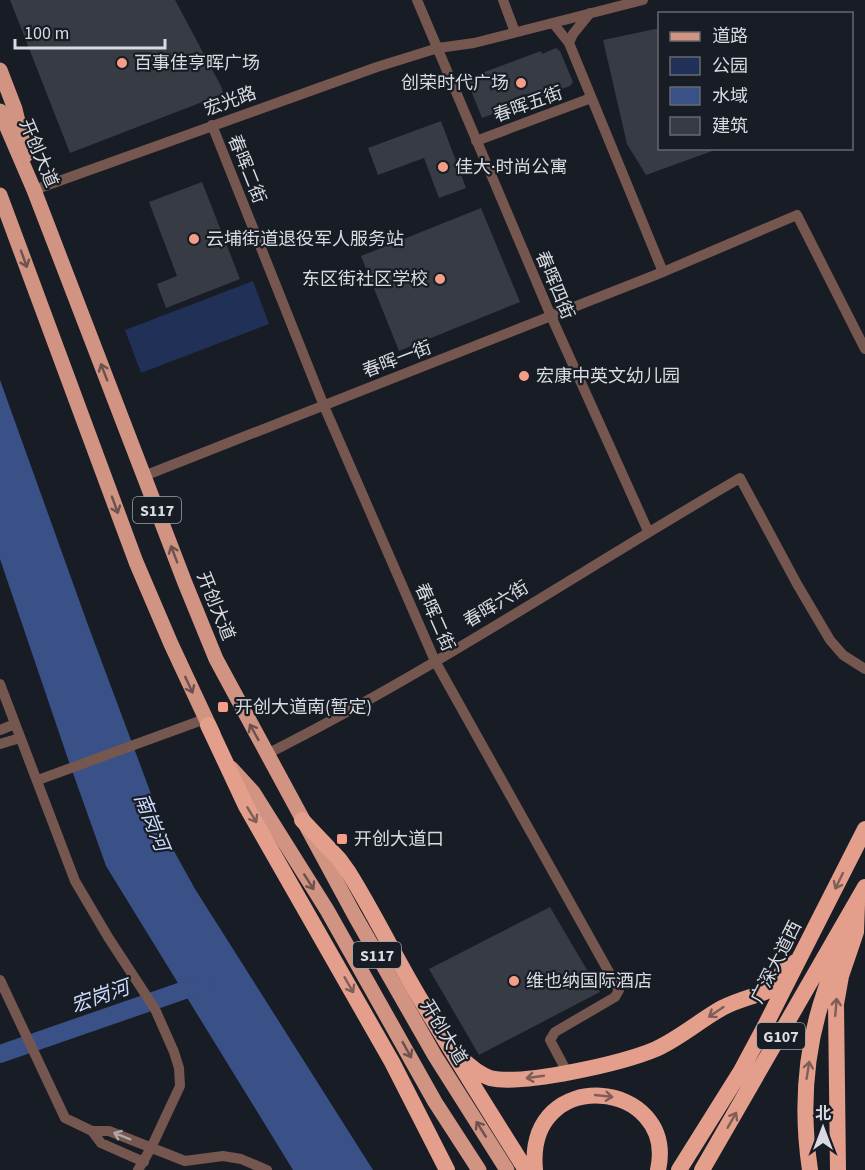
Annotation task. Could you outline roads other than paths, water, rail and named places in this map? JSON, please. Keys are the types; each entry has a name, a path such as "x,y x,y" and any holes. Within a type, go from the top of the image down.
{"highway":[{"path":"207,722 246,806 392,1062 447,1170"},
{"path":"302,820 339,859 349,873 464,1073 526,1170"},
{"name":"广深大道西","path":"679,1170 741,1071 865,829"},
{"path":"810,1170 804,1094 813,1033 825,991 846,941 861,894"},
{"path":"838,1170 836,1004 841,976 856,932 861,894"},
{"name":"G107","path":"702,1170 861,894"},
{"path":"452,1049 479,1074 510,1080 631,1059 687,1033 725,1006 765,992 771,988 784,968 798,961"},
{"path":"535,1170 537,1138 551,1114 567,1102 585,1095 606,1095 625,1101 640,1111 654,1130 659,1149 658,1170"},
{"path":"512,1170 515,1153"}],"main road":[{"path":"0,70 21,131 34,190"},
{"name":"开创大道","path":"0,111 34,190 216,659 302,820 429,1046 507,1170"},
{"name":"S117","path":"1,201 136,562 180,666 228,765 253,792 327,910 435,1102 479,1170"}],"street":[{"name":"春晖四街","path":"417,0 551,316 648,531"},
{"path":"503,0 515,32"},
{"name":"宏光路","path":"34,190 377,66 438,48 474,43 643,0"},
{"path":"569,43 573,34 590,13"},
{"path":"553,22 569,43 663,272"},
{"name":"春晖五街","path":"476,141 591,98"},
{"name":"春晖二街","path":"212,125 324,405 435,661 619,990 615,997 555,1032 550,1040 567,1071"},
{"name":"春晖一街","path":"144,476 663,272 797,215 865,349"},
{"name":"春晖六街","path":"267,754 320,727 435,661 648,531 740,478 807,603 830,640 843,655 865,669"},
{"path":"0,684 75,881 155,1009 179,1068 180,1086 141,1166 101,1143 92,1131"},
{"path":"38,780 139,743 207,722"},
{"path":"0,730 15,724"},
{"path":"0,744 20,738"},
{"path":"0,980 65,1118 92,1131 109,1131 185,1161 223,1156 241,1159 267,1170"}],"water":[{"name":"南岗河","path":"0,380 169,842 195,889 373,1170 293,1170 106,866 0,559"}],"waterway":[{"name":"宏岗河","path":"0,1054 205,983"}],"place":[{"name":"百事佳亨晖广场","path":"122,63"},
{"name":"创荣时代广场","path":"521,83"},
{"name":"佳大·时尚公寓","path":"443,167"},
{"name":"云埔街道退役军人服务站","path":"194,239"},
{"name":"东区街社区学校","path":"440,279"},
{"name":"宏康中英文幼儿园","path":"524,376"},
{"name":"开创大道南(暂定)","path":"223,707"},
{"name":"开创大道口","path":"342,839"},
{"name":"维也纳国际酒店","path":"514,981"}]}
